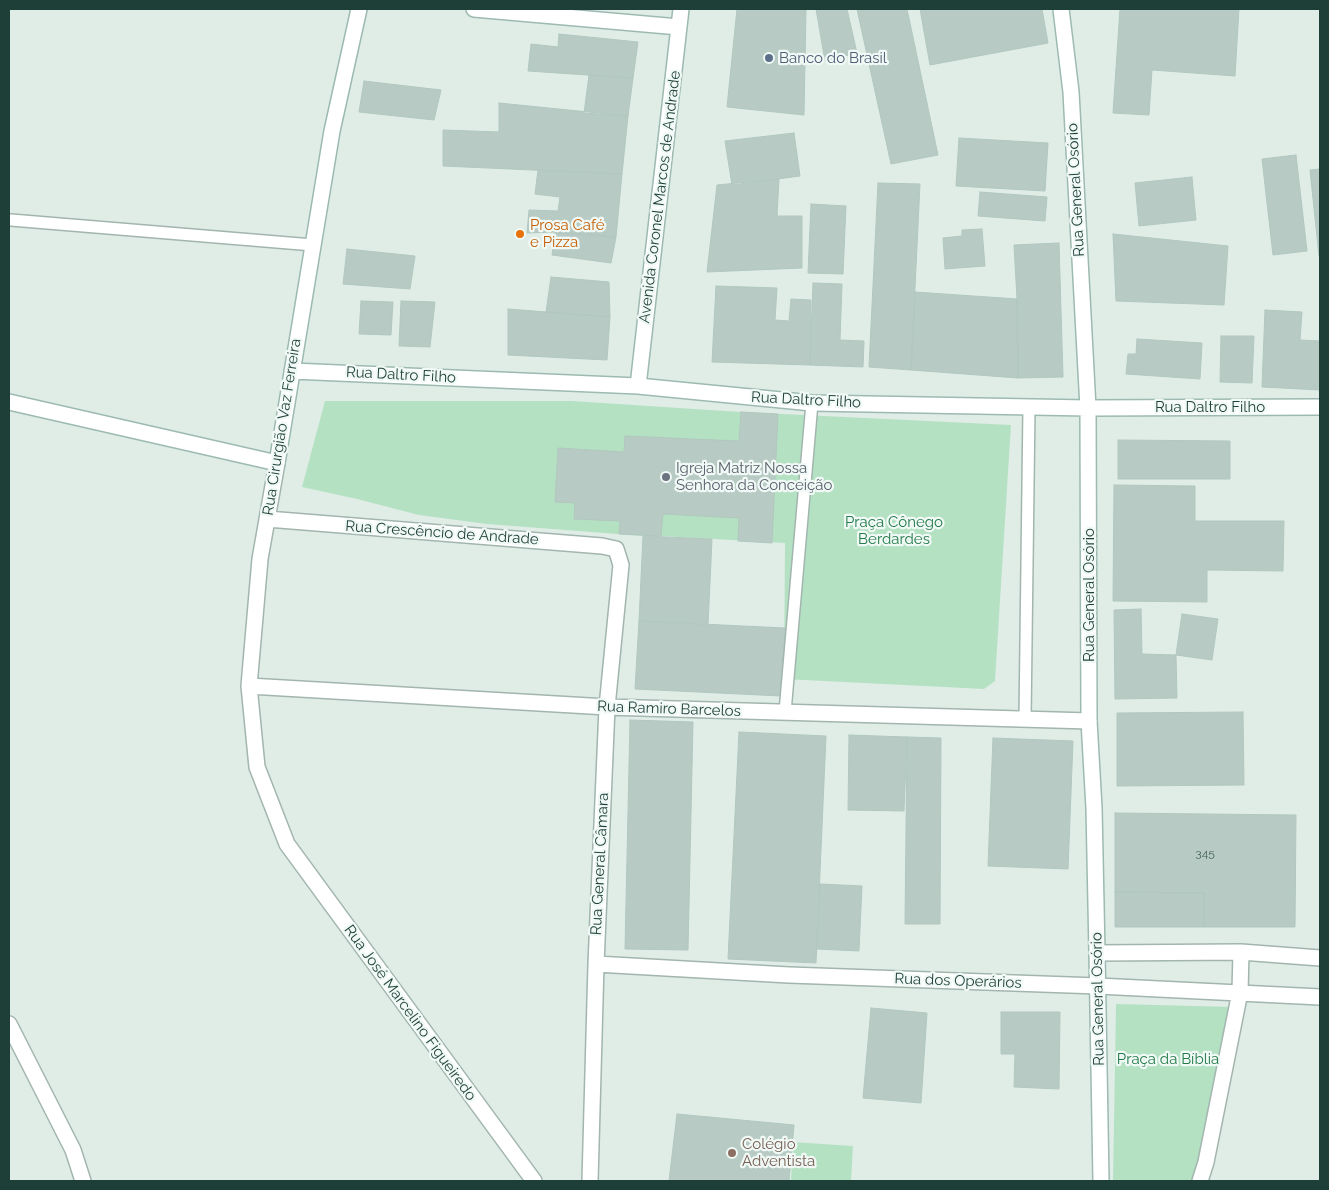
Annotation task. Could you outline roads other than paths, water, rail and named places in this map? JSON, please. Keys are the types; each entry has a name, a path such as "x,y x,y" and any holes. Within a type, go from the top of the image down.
{"street":[{"name":"Rua Cirurgião Vaz Ferreira","path":"287,844 257,767 249,686 260,559 332,131 359,9"},
{"path":"474,9 679,27"},
{"name":"Avenida Coronel Marcos de Andrade","path":"638,386 681,9"},
{"name":"Rua General Osório","path":"1061,9 1071,92 1088,408 1089,721 1094,808 1098,953 1101,1181"},
{"name":"Rua Daltro Filho","path":"292,370 638,386 812,403 1088,408 1320,407"},
{"path":"9,402 277,463"},
{"name":"Rua Crescêncio de Andrade","path":"267,519 602,546 616,549"},
{"name":"Rua General Câmara","path":"590,1181 596,964 607,708 621,565 616,549"},
{"name":"Rua Ramiro Barcelos","path":"249,686 607,708 1089,721"},
{"name":"Rua José Marcelino Figueiredo","path":"287,844 534,1181"},
{"path":"1200,1181 1206,1162 1240,992 1241,952"},
{"path":"1098,953 1241,952 1320,958"},
{"name":"Rua dos Operários","path":"596,964 789,975 1098,986 1320,997"},
{"path":"9,1024 73,1150 83,1181"}],"lane":[{"path":"11,220 313,245"},
{"path":"784,712 812,403"},
{"path":"1024,719 1029,407"}],"place":[{"name":"Banco do Brasil","path":"769,58"},
{"name":"Prosa Café e Pizza","path":"520,234"},
{"name":"Igreja Matriz Nossa Senhora da Conceição","path":"666,477"},
{"name":"Colégio Adventista","path":"732,1153"}],"park label":[{"name":"Praça Cônego Berdardes","path":"894,530"},
{"name":"Praça da Bíblia","path":"1168,1059"}]}
